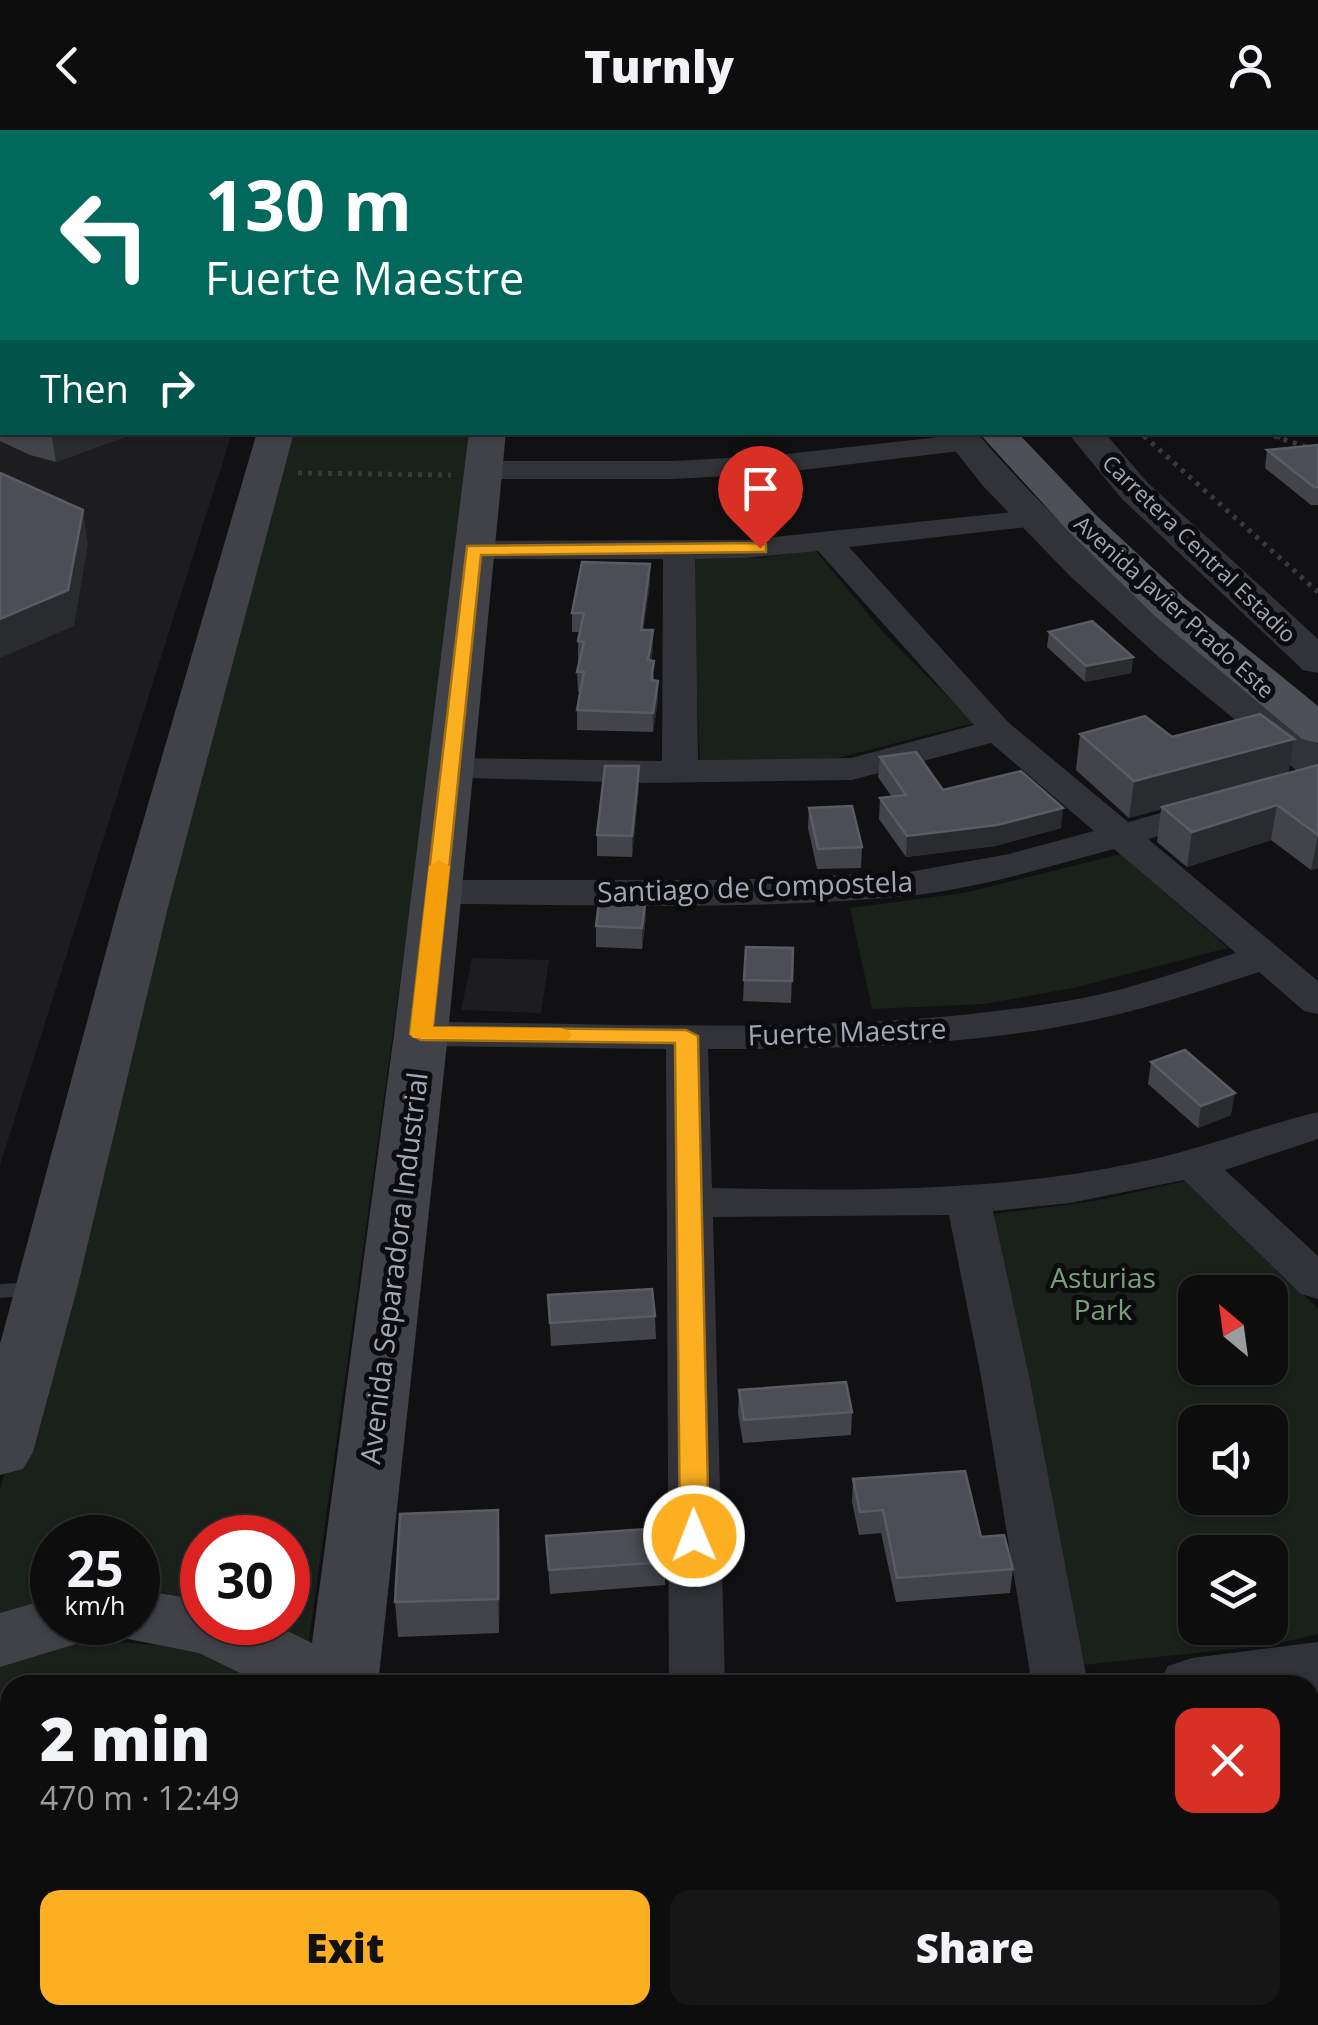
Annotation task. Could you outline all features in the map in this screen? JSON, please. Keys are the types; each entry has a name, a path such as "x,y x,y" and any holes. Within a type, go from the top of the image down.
{"main road":[{"name":"Avenida Javier Prado Este","path":"1045,435 1130,532 1206,602 1318,694"},
{"name":"Avenida Javier Prado Este","path":"973,436 1083,524 1171,608 1318,729"},
{"path":"0,1452 23,1290 143,907 270,453"},
{"name":"Avenida Separadora Industrial","path":"343,1675 421,1034 484,459"},
{"path":"160,1618 228,1632 306,1675"},
{"path":"0,1640 30,1631"}],"street":[{"name":"Carretera Central Estadio","path":"1087,435 1147,503 1318,661"},
{"path":"484,459 674,470 778,464 973,436 1033,519 1198,670 1287,786"},
{"path":"473,550 679,550 828,543 1033,519"},
{"path":"828,543 997,730 1318,1002"},
{"path":"679,550 680,772"},
{"path":"450,769 680,772 863,768 997,730"},
{"name":"Santiago de Compostela","path":"437,892 857,888 909,884 1013,865 1287,786"},
{"name":"Fuerte Maestre","path":"421,1034 874,1033 1063,1014 1164,989 1265,957"},
{"path":"686,1036 696,1675"},
{"path":"690,1202 830,1206 968,1198 1097,1183 1193,1164 1318,1125"},
{"path":"1193,1164 1318,1283"},
{"path":"968,1198 1006,1376 1058,1675"},
{"path":"1266,1675 1318,1668"}],"path":[{"path":"1143,435 1318,592"},
{"path":"1273,435 1318,451"},
{"path":"270,453 484,459"}],"shaded area":[{"path":"0,435 231,435 0,1165"},
{"path":"472,958 549,960 541,1013 461,1010"}],"green space":[{"path":"275,435 476,435 310,1633 310,1515 180,1515 180,1599 160,1596 160,1515 30,1515 30,1606 0,1615 0,1491 59,1236"},
{"path":"815,550 883,632 974,723 834,759 700,760 691,559 759,558"},
{"path":"1121,854 1228,948 1073,988 984,1004 872,1009 850,908 964,893"},
{"name":"Asturias Park","path":"1190,1180 1284,1275 1178,1275 1178,1385 1288,1385 1288,1279 1318,1309 1318,1634 1288,1641 1288,1535 1178,1535 1178,1645 1271,1645 1082,1665 994,1214 1095,1201"},
{"path":"64,1645 156,1645 192,1648 250,1675 0,1675 0,1664 39,1649"}],"building":[{"path":"1318,445 1318,487 1267,450"},
{"path":"0,473 83,510 68,590 0,619"},
{"path":"582,562 650,564 641,630 653,630 648,660 654,661 651,680 658,681 653,713 577,710 584,672 577,672 584,642 578,641 584,613 572,613"},
{"path":"1092,621 1133,657 1086,666 1049,632"},
{"path":"1260,714 1294,739 1134,781 1080,734 1145,716 1172,737"},
{"path":"916,752 943,790 1021,771 1063,808 997,825 907,836 880,798 906,795 880,757"},
{"path":"1318,765 1318,835 1277,805 1192,832 1162,807"},
{"path":"605,766 639,766 632,836 597,835"},
{"path":"852,806 862,847 818,849 809,808"},
{"path":"600,895 646,896 642,928 596,926"},
{"path":"746,947 793,948 792,981 744,980"},
{"path":"1185,1050 1235,1093 1201,1106 1151,1062"},
{"path":"652,1289 655,1316 550,1323 548,1295"},
{"path":"846,1382 852,1412 744,1420 739,1390"},
{"path":"965,1471 981,1537 1004,1535 1013,1569 897,1578 883,1510 860,1512 853,1479"},
{"path":"498,1510 498,1599 395,1602 400,1514"},
{"path":"661,1528 665,1562 549,1570 546,1536"}],"slow traffic":[{"path":"439,866 421,1034 560,1035"}],"route":[{"path":"694,1536 686,1036 421,1034 473,550 760,548"}]}
